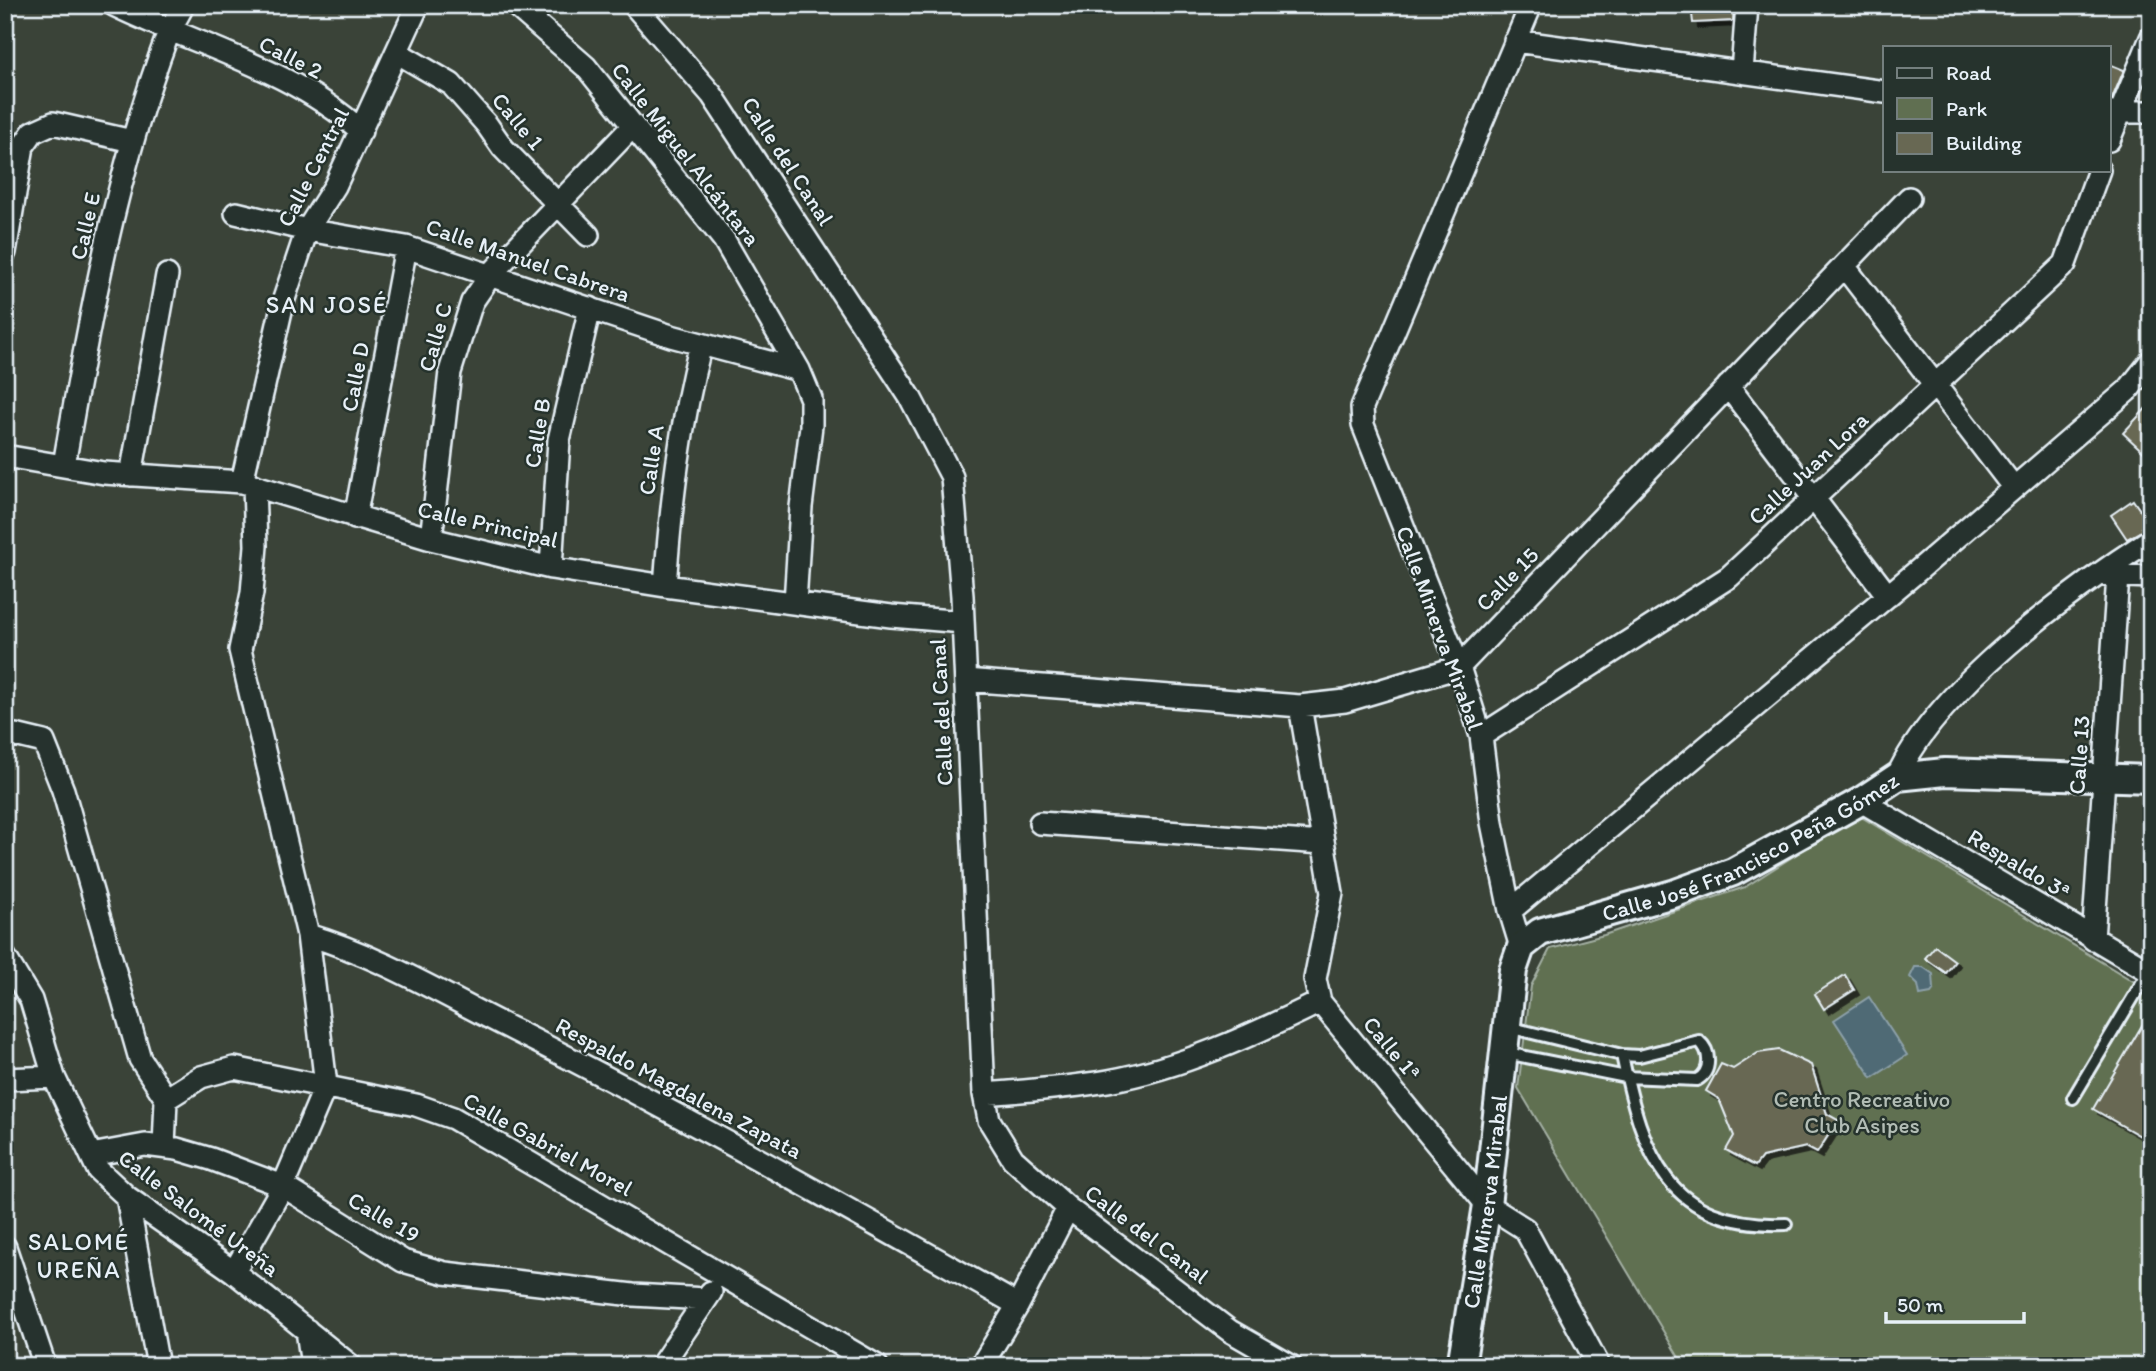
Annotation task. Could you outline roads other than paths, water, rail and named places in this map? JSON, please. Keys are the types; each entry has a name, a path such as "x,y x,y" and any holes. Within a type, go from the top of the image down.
{"street":[{"name":"Calle 2","path":"114,5 260,69 340,111 361,131"},
{"name":"Calle E","path":"64,465 102,271 132,141 169,31 183,5"},
{"name":"Calle Miguel Alcántara","path":"515,5 586,67 724,240 799,370 811,399 811,426 801,507 794,603"},
{"name":"Calle del Canal","path":"634,5 712,95 916,409 952,477 963,622 984,1094 989,1120 1013,1159 1068,1208 1230,1331 1291,1366"},
{"name":"Calle Minerva Mirabal","path":"1461,1366 1488,1205 1513,970 1521,947 1510,911 1492,823 1481,736 1459,667 1363,425 1362,408 1531,5"},
{"path":"1742,72 1747,5"},
{"name":"Calle Central","path":"326,1085 308,935 240,650 252,593 256,546 248,483 283,302 307,230 335,186 398,53 416,6"},
{"path":"2110,132 2113,112 2151,38"},
{"path":"1516,41 1883,92"},
{"name":"Calle 1","path":"398,53 451,84 503,148 588,235"},
{"path":"2113,112 2151,112"},
{"path":"5,252 23,146 33,132 53,123 132,141"},
{"name":"Calle C","path":"431,540 450,372 472,302 492,273 556,203 632,127"},
{"name":"Calle Juan Lora","path":"1481,736 1729,577 2065,264 2098,172"},
{"name":"Calle 15","path":"966,680 1300,706 1345,701 1459,667 1909,198"},
{"name":"Calle Manuel Cabrera","path":"236,213 307,230 406,247 492,273 521,286 701,344 799,370"},
{"name":"Calle D","path":"355,517 406,247"},
{"path":"1844,266 2014,488"},
{"path":"131,475 167,275"},
{"name":"Calle B","path":"551,568 559,440 590,308"},
{"name":"Calle A","path":"665,586 670,512 686,401 701,344"},
{"path":"1510,911 2014,488 2128,390 2151,361"},
{"path":"1728,386 1888,596"},
{"name":"Calle Principal","path":"5,456 131,475 248,483 431,540 551,568 891,616 963,622"},
{"path":"1897,777 1924,729 1983,668 2095,575 2151,539"},
{"path":"2095,575 2151,577"},
{"name":"Calle 13","path":"2093,939 2118,576"},
{"path":"984,1094 1110,1081 1188,1059 1320,1002 1315,979 1332,893 1300,706"},
{"path":"5,738 15,735 44,743 63,790 140,1059 166,1099 164,1147"},
{"name":"Calle José Francisco Peña Gómez","path":"1521,947 1540,932 1673,894 1733,872 1861,801 1897,777 1945,772 2151,779"},
{"name":"Respaldo 3ª","path":"1861,801 2150,971"},
{"path":"1040,823 1323,843"},
{"name":"Respaldo Magdalena Zapata","path":"308,935 347,946 560,1053 792,1178 1018,1305"},
{"name":"Calle Salomé Ureña","path":"5,957 31,1000 54,1077 98,1170 127,1197 234,1272 351,1366"},
{"name":"Calle 1ª","path":"1320,1002 1488,1205 1525,1229 1599,1366"},
{"name":"Calle Gabriel Morel","path":"166,1099 201,1077 234,1068 416,1105 453,1118 576,1187 721,1276 877,1366"},
{"path":"5,1079 54,1077"},
{"path":"234,1272 283,1186 326,1085"},
{"name":"Calle 19","path":"91,1155 145,1145 211,1159 283,1186 403,1261 444,1273 620,1293 706,1299"},
{"path":"127,1197 158,1366"},
{"path":"981,1366 1018,1305 1068,1208"},
{"path":"5,1247 45,1366"},
{"path":"661,1366 721,1276"},
{"path":"306,1330 312,1366"}],"lane":[{"path":"2073,1098 2150,971"},
{"path":"1507,1040 1639,1056 1699,1041 1703,1043 1708,1060 1706,1073 1697,1080 1626,1077 1507,1040"},
{"path":"1622,1055 1638,1126 1657,1168 1682,1197 1720,1217 1754,1225 1786,1224"}],"water":[{"path":"1915,967 1923,967 1933,974 1934,989 1931,993 1920,995 1918,985 1910,977"},
{"path":"1869,997 1907,1055 1872,1078 1834,1020"}],"district":[{"name":"SAN JOSÉ","path":"327,304"},
{"name":"SALOMÉ UREÑA","path":"79,1255"}],"park label":[{"name":"Centro Recreativo Club Asipes","path":"1862,1112"}]}
